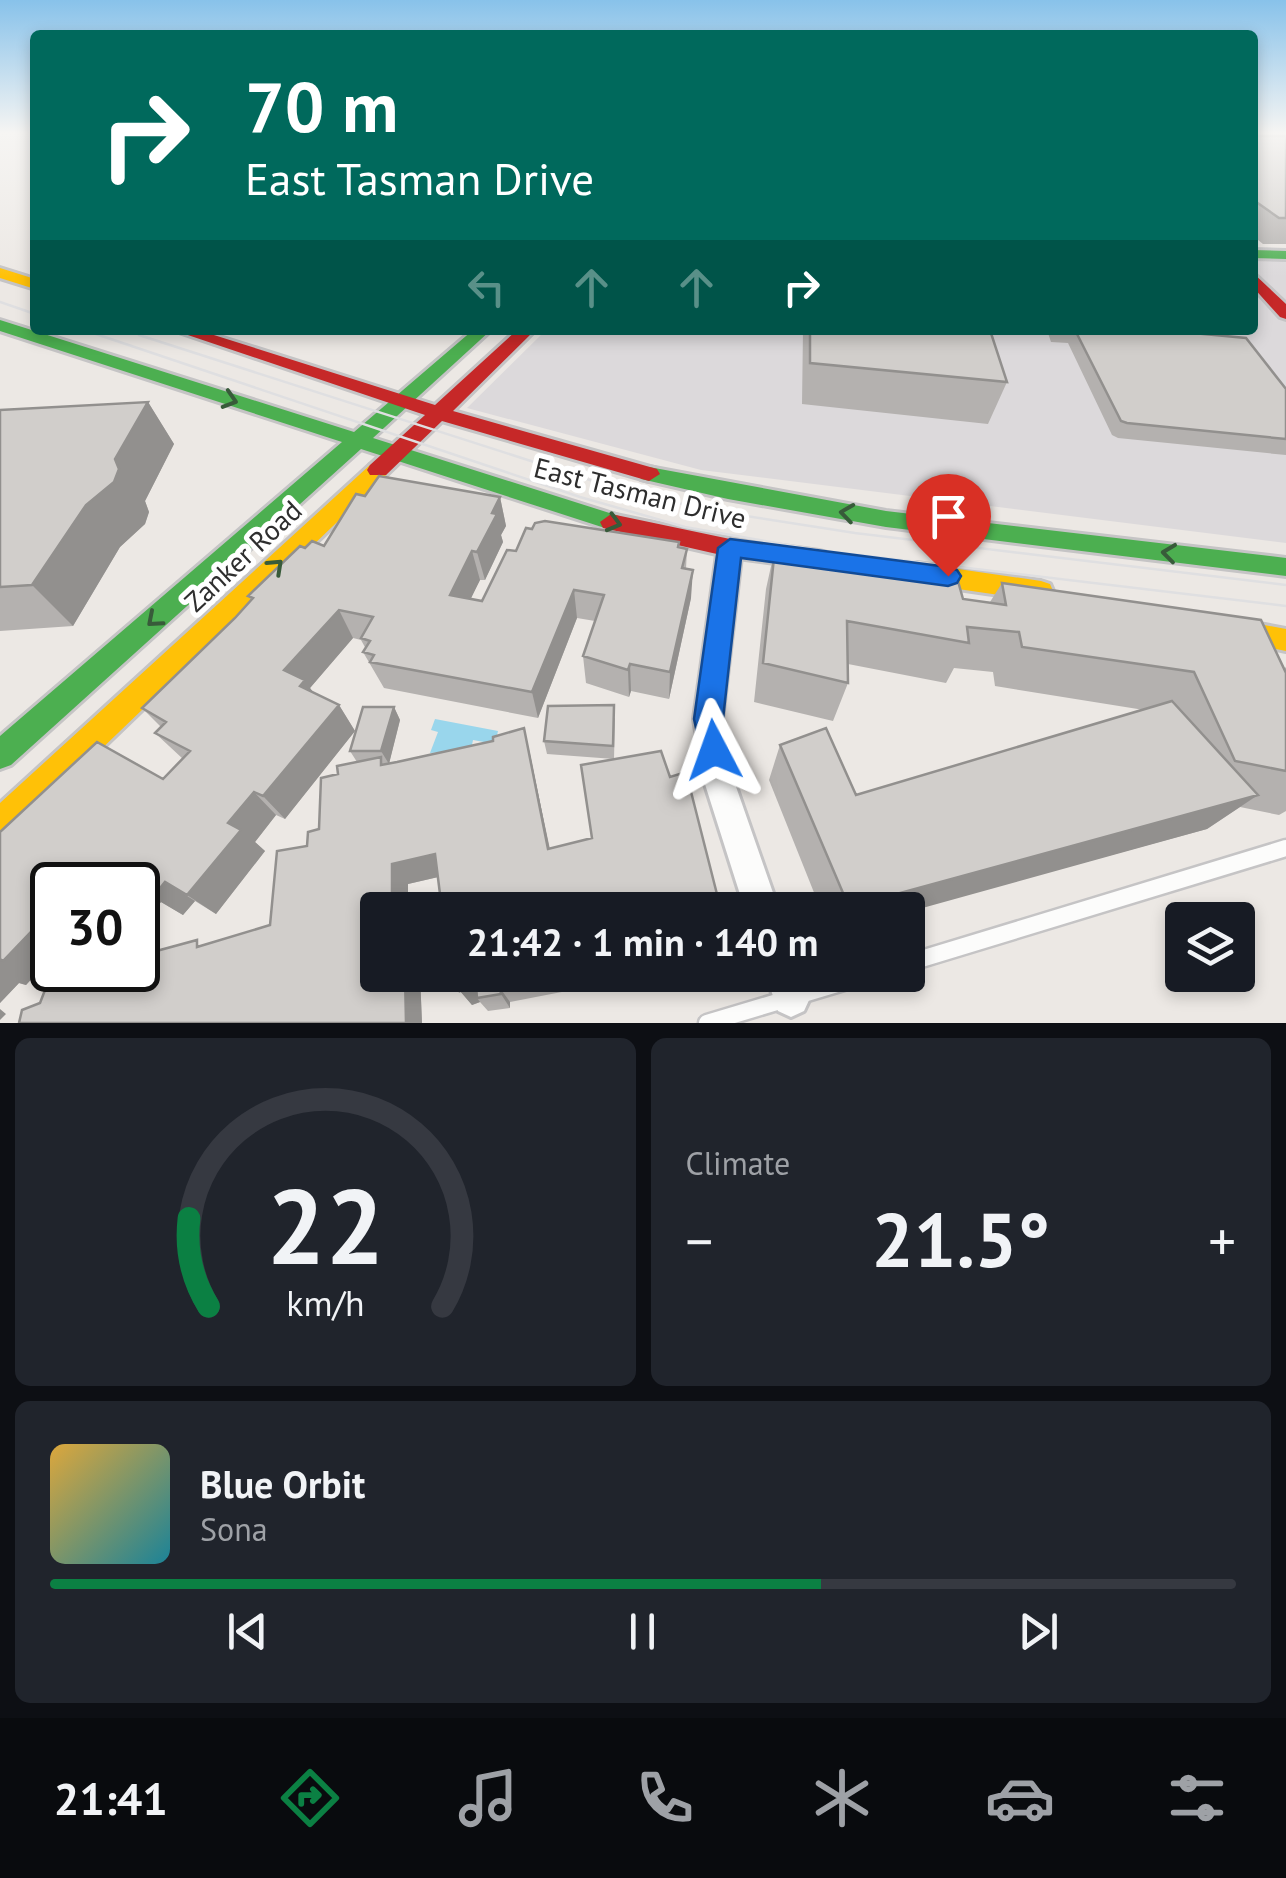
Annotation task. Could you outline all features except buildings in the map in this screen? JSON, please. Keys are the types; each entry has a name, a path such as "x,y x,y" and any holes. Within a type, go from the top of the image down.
{"main road":[{"path":"1258,254 1286,255"},
{"path":"0,272 30,282"},
{"path":"1258,283 1286,314"},
{"name":"East Tasman Drive","path":"0,324 30,334"},
{"name":"East Tasman Drive","path":"33,335 445,472 619,525 730,548 847,564"},
{"name":"East Tasman Drive","path":"196,335 630,469 802,506 1286,567"},
{"name":"Zanker Road","path":"0,755 477,335"},
{"name":"Zanker Road","path":"0,825 522,335"},
{"path":"344,383 398,379 439,366"},
{"path":"474,380 479,411 497,429"},
{"path":"292,420 307,451 306,486"},
{"path":"350,498 403,480 445,472"},
{"path":"900,570 1058,594"},
{"path":"1194,622 1238,640 1286,640"}],"street":[{"path":"730,548 708,719 719,780 756,892"}],"lane":[{"path":"925,958 1286,848"},
{"path":"707,1023 776,992"}],"shaded area":[{"path":"1258,260 1286,261 1286,543 701,470 467,408 541,335 1258,335"}],"water":[{"path":"435,719 498,731 495,744 473,740 471,750 430,753 438,732 431,730"}],"tram line":[{"path":"0,302 30,312"},
{"path":"99,335 580,497 685,527 817,550 1286,606"},
{"path":"139,335 590,480 701,509 855,533 1286,585"}],"traffic: fast":[{"path":"1258,254 1286,255"},
{"path":"0,325 30,335"},
{"path":"31,335 611,522"},
{"path":"0,755 477,335"},
{"path":"649,474 886,519 1286,567"}],"traffic: slow":[{"path":"0,273 30,282"},
{"path":"0,825 378,470"},
{"path":"917,573 1041,591"},
{"path":"1227,629 1286,640"}],"traffic: jam":[{"path":"1258,283 1286,314"},
{"path":"197,335 501,433 649,474"},
{"path":"378,470 522,335"},
{"path":"611,522 730,548 819,560"}],"route":[{"path":"714,750 708,719 730,548 948,576"}]}
